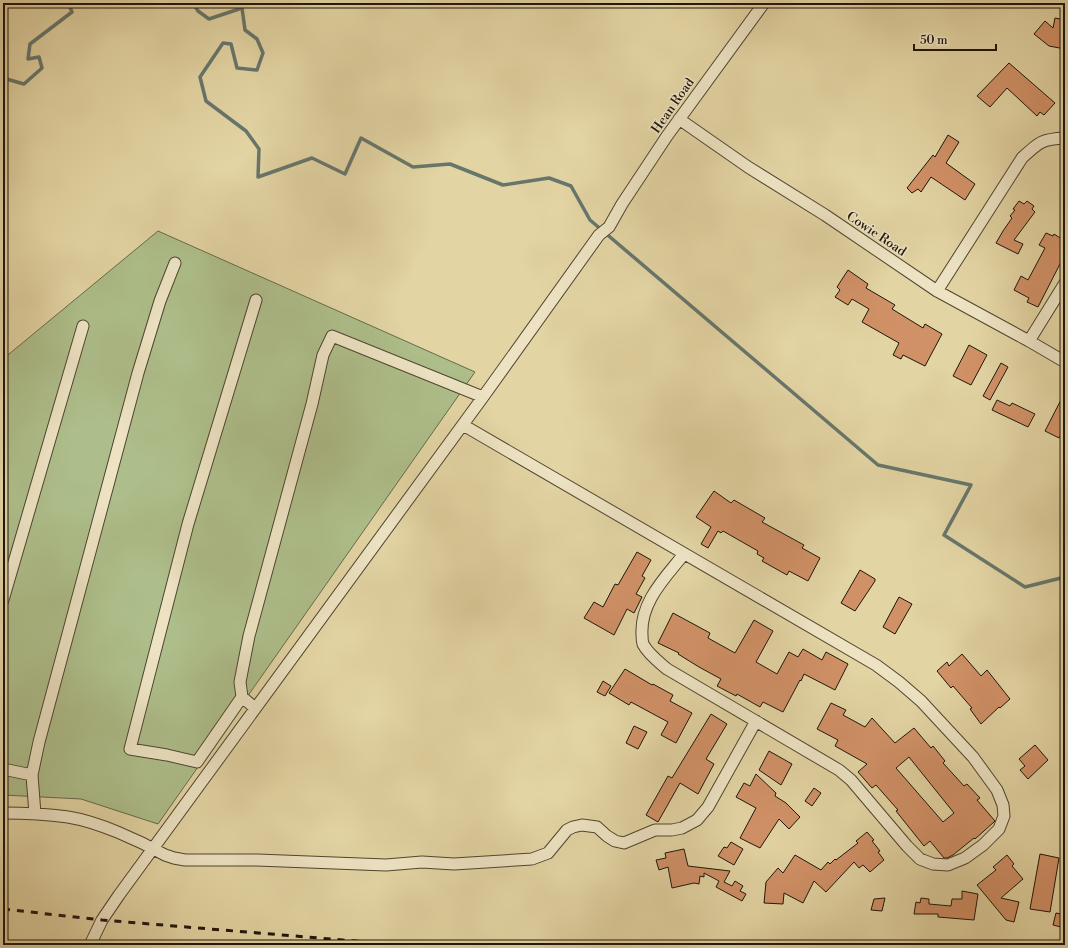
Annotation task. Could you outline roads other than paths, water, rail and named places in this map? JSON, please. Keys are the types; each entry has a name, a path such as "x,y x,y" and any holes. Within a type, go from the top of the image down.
{"street":[{"name":"Hean Road","path":"90,945 102,920 153,848 463,425 600,235 609,227 622,204 679,119 764,3"},
{"name":"Cowie Road","path":"679,119 748,167 825,215 937,291 1065,362"},
{"path":"937,291 1022,158 1035,145 1048,139 1065,138"},
{"path":"35,814 32,775 42,734 138,373 160,301 175,263"},
{"path":"1029,341 1065,283"},
{"path":"242,696 197,762 130,749 188,524 256,300"},
{"path":"3,600 83,326"},
{"path":"255,708 242,696 240,682 254,614 312,404 323,355 332,336 483,397"},
{"path":"463,425 876,665 899,682 921,701 973,757 997,790 1003,805 1004,816 999,829 984,845 959,861 948,865 932,864 920,859 907,846 851,780 838,770 667,668 653,657 643,643 642,626 645,610 655,590 684,554"},
{"path":"3,813 69,817 112,830 174,858 185,860 257,860 386,865 422,862 454,864 532,859 548,853 567,830 573,827 582,825 597,827 615,841 624,843 655,830 672,830 682,828 697,820 708,807 756,721"},
{"path":"3,769 32,775"}],"waterway":[{"path":"3,78 24,84 42,68 39,57 28,59 30,44 72,12 68,3"},
{"path":"193,3 198,11 209,19 242,8 245,30 257,39 263,53 257,70 237,68 231,44 223,43 200,77 206,101 246,131 259,149 258,177 312,158 345,174 361,138 413,167 450,164 503,185 549,178 571,186 590,220 878,465 971,485 944,535 1025,587 1065,577"}],"railway":[{"path":"3,909 102,920 403,945"}]}
